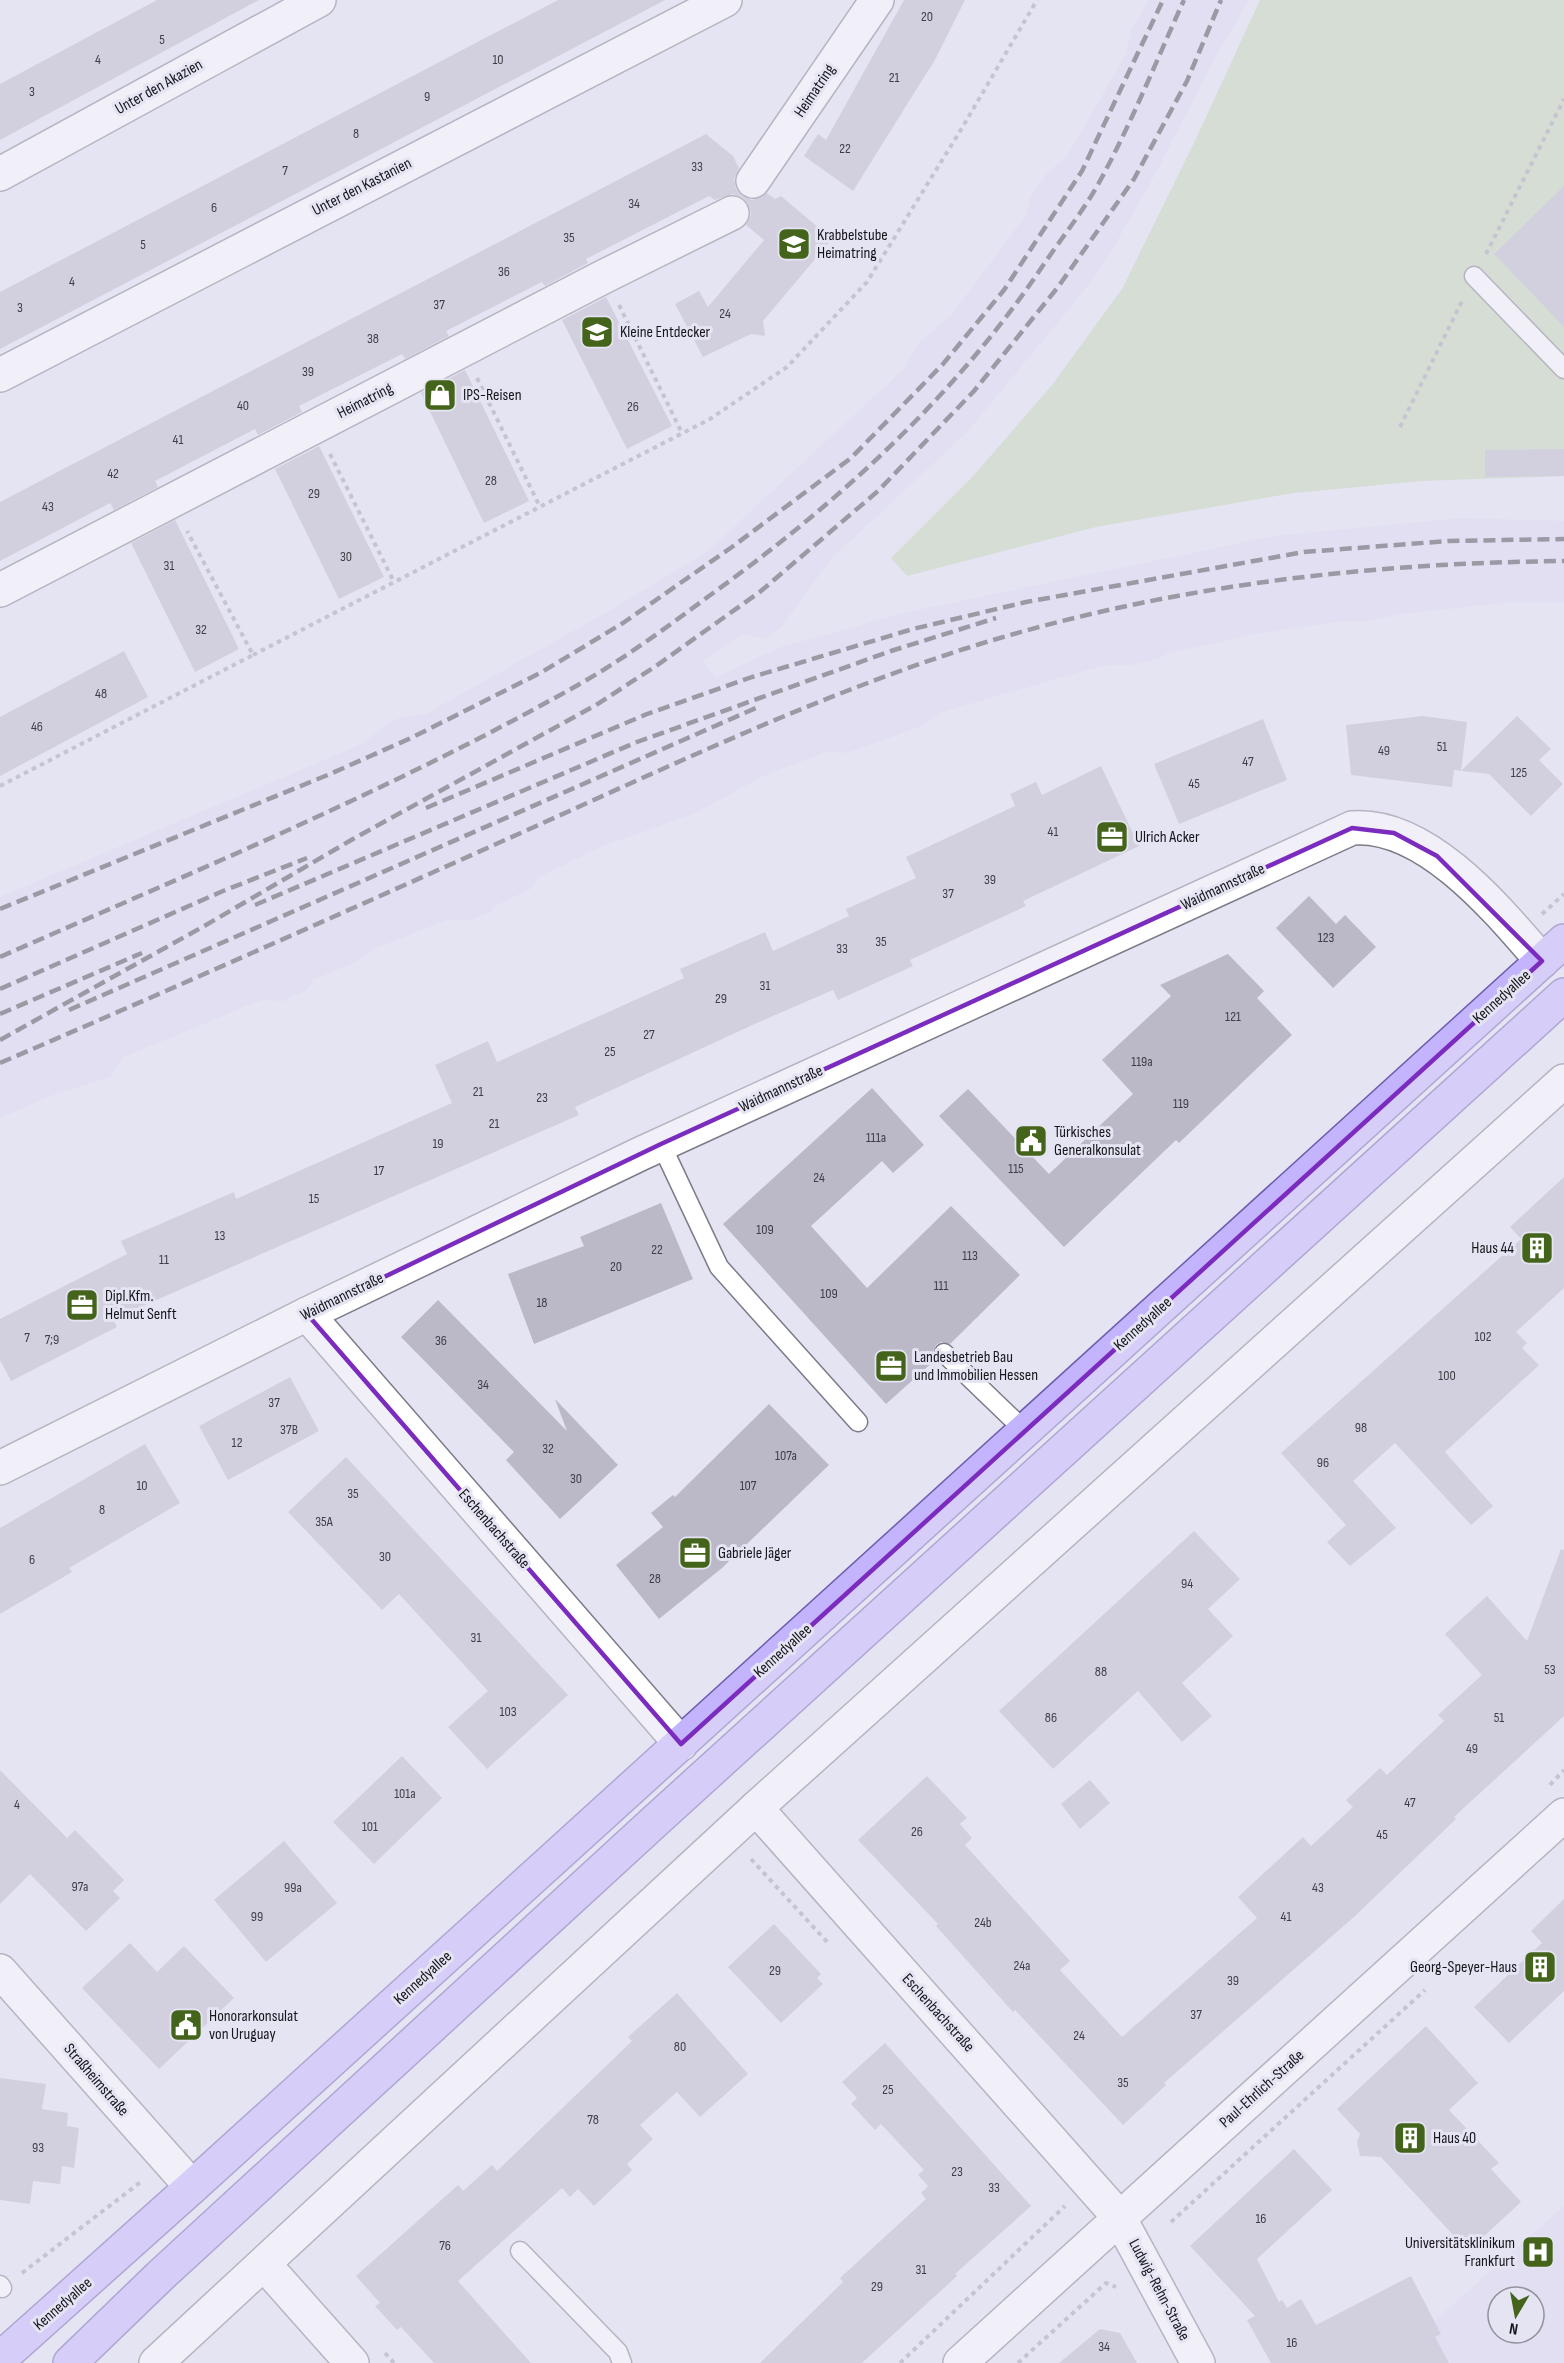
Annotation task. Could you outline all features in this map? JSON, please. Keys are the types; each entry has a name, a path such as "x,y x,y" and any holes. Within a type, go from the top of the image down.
{"main road":[{"name":"Kennedyallee","path":"0,2359 1553,951"},
{"path":"70,2363 160,2276 619,1855 1564,995"}],"street":[{"name":"Unter den Akazien","path":"0,174 319,0"},
{"name":"Unter den Kastanien","path":"0,375 725,0"},
{"name":"Heimatring","path":"753,181 877,0"},
{"name":"Heimatring","path":"0,590 605,276 732,213"},
{"name":"Waidmannstraße","path":"0,1468 307,1314 661,1144 1352,828 1370,826 1394,833 1437,856 1553,951"},
{"path":"156,2363 756,1808 1564,1081"},
{"name":"Eschenbachstraße","path":"307,1314 681,1744"},
{"name":"Eschenbachstraße","path":"756,1808 1119,2217"},
{"name":"Paul-Ehrlich-Straße","path":"960,2363 1564,1815"},
{"name":"Straßheimstraße","path":"0,1971 192,2187"},
{"name":"Ludwig-Rehn-Straße","path":"1119,2217 1198,2363"},
{"path":"264,2264 352,2363"}],"lane":[{"path":"1474,276 1564,369"},
{"path":"661,1144 719,1267 858,1422"},
{"path":"944,1353 1025,1431"},
{"path":"520,2251 618,2352 622,2363"}],"path":[{"path":"0,786 682,433 710,418 787,367 867,282 962,128 1037,0"},
{"path":"605,276 682,433"},
{"path":"463,350 540,507"},
{"path":"316,426 394,582"},
{"path":"171,501 254,655"},
{"path":"742,1866 750,1859 830,1945"},
{"path":"1171,2222 1433,1982"},
{"path":"1,2287 167,2161"},
{"path":"900,2363 1067,2204"},
{"path":"1018,2363 1106,2283 1115,2285 1121,2295"}],"highlighted area":[{"path":"1352,828 1394,833 1437,856 1542,961 681,1744 307,1314 661,1144"}],"shaded area":[{"path":"1149,0 1249,0 1218,52 1153,178 1108,257 1083,292 967,432 831,559 781,627 765,639 744,634 702,661 716,677 784,646 908,612 1274,536 1461,518 1564,521 1564,602 1504,603 1400,614 1364,622 1340,621 1251,635 1169,653 1157,659 1131,665 1105,665 942,712 922,726 847,753 828,751 761,777 694,814 602,846 539,877 530,889 495,906 490,912 471,920 447,920 376,948 357,961 313,980 308,989 283,1001 261,1000 124,1057 110,1077 55,1094 0,1118 0,897 362,744 384,726 402,717 426,714 616,607 708,551 905,368 917,345 953,313 1026,215 1031,196 1049,171 1066,158 1126,54 1132,28"},
{"name":"Universitätsklinikum Frankfurt","path":"1564,2206 1564,2363 1387,2363"}],"green space":[{"path":"1260,0 1564,0 1564,476 1422,481 1294,493 1096,527 907,576 891,558 974,475 1052,385 1122,289 1194,143"}],"building":[{"path":"157,0 259,0 0,140 0,84"},
{"path":"558,0 665,0 0,349 0,292"},
{"path":"904,0 965,0 936,58 853,191 804,156 818,134 826,140"},
{"path":"706,134 733,156 739,168 734,179 736,189 742,196 752,200 767,193 775,199 781,196 832,239 763,321 765,336 751,334 703,357 675,304 699,291 708,307 764,240 746,225 751,214 743,198 733,194 715,200 709,196 586,259 588,263 545,286 542,282 446,331 449,336 405,359 402,354 299,406 302,412 258,435 255,429 155,481 158,487 114,510 110,503 0,561 0,502"},
{"path":"1564,186 1564,327 1494,254"},
{"path":"606,297 672,426 627,449 562,320"},
{"path":"465,370 529,501 484,523 421,393"},
{"path":"319,446 384,577 339,599 275,469"},
{"path":"1564,449 1564,476 1485,477 1485,450"},
{"path":"175,520 239,649 195,672 131,543"},
{"path":"124,651 148,697 0,776 0,717"},
{"path":"1423,716 1467,722 1461,771 1454,770 1452,787 1351,775 1346,725"},
{"path":"1517,716 1551,749 1539,760 1563,784 1531,816 1489,774 1461,771"},
{"path":"1263,719 1287,780 1179,824 1154,764"},
{"path":"1101,766 1139,846 1023,901 1026,906 910,960 913,966 838,1000 833,990 759,1022 575,1107 579,1115 113,1319 117,1327 11,1381 0,1360 0,1319 127,1254 121,1241 234,1192 236,1199 452,1103 435,1065 488,1041 497,1062 684,978 680,969 765,932 773,951 849,916 846,909 916,878 906,857 1015,806 1010,794 1036,782 1042,795"},
{"path":"1309,896 1336,924 1345,915 1376,947 1333,988 1276,928"},
{"path":"1228,954 1264,991 1257,998 1292,1035 1179,1143 1176,1140 1064,1247 939,1116 968,1089 1049,1174 1133,1094 1102,1060 1171,996 1160,985"},
{"path":"872,1088 924,1145 893,1173 882,1161 811,1226 867,1288 951,1206 1020,1275 950,1344 941,1342 936,1345 933,1351 934,1361 886,1404 723,1224"},
{"path":"1564,1177 1564,1288 1516,1332 1527,1343 1522,1348 1539,1365 1445,1452 1493,1506 1471,1525 1395,1443 1353,1481 1396,1528 1350,1566 1327,1542 1346,1525 1281,1453 1521,1239 1510,1227"},
{"path":"661,1203 693,1279 534,1344 508,1274 584,1246 580,1237"},
{"path":"438,1300 567,1431 555,1399 618,1465 560,1519 506,1460 514,1452 401,1337"},
{"path":"290,1377 319,1431 228,1480 199,1426"},
{"path":"769,1404 829,1465 722,1568 659,1619 616,1565 663,1527 651,1513 673,1495 675,1497"},
{"path":"145,1444 180,1503 69,1568 72,1572 0,1614 0,1528"},
{"path":"346,1457 568,1695 487,1769 448,1727 488,1691 399,1594 382,1610 288,1512"},
{"path":"1194,1531 1240,1579 1208,1609 1233,1636 1182,1683 1212,1716 1182,1742 1138,1691 1053,1769 999,1711"},
{"path":"1561,1549 1564,1550 1564,1716 1454,1817 1456,1819 1355,1916 1164,2083 1166,2085 1123,2125 1015,2010 1013,2012 936,1926 938,1924 858,1840 927,1776 967,1818 960,1824 972,1838 965,1845 1070,1961 1060,1970 1122,2037 1257,1918 1238,1897 1303,1837 1311,1846 1353,1807 1346,1800 1380,1768 1387,1775 1444,1721 1438,1715 1482,1675 1445,1634 1487,1596 1527,1641"},
{"path":"402,1756 442,1798 374,1864 333,1822"},
{"path":"0,1770 67,1838 75,1830 124,1880 113,1891 120,1898 86,1931 30,1874 0,1904"},
{"path":"1090,1780 1110,1803 1080,1829 1061,1804"},
{"path":"284,1841 337,1903 266,1962 214,1900"},
{"name":"Georg-Speyer-Haus","path":"1564,1899 1564,1991 1509,2043 1474,2007 1542,1943 1531,1931"},
{"path":"774,1924 821,1974 817,1978 823,1984 781,2023 728,1967"},
{"path":"130,1943 157,1972 184,1946 234,1998 159,2069 82,1988"},
{"path":"677,1993 748,2074 700,2117 677,2092 640,2125 653,2139 627,2164 632,2170 594,2206 578,2189 570,2197 562,2188 458,2281 531,2363 434,2363 401,2327 397,2330 375,2306 380,2303 356,2276 458,2185 463,2191 492,2165 497,2171 632,2041 628,2037"},
{"name":"Haus 40","path":"1426,2026 1478,2083 1449,2110 1499,2163 1491,2169 1521,2202 1468,2251 1381,2157 1360,2156 1357,2142 1360,2134 1337,2109"},
{"path":"885,2043 1031,2206 955,2274 957,2276 862,2363 760,2363 843,2282 840,2278 926,2199 921,2193 928,2186 918,2175 924,2170 881,2124 875,2130 851,2104 857,2098 842,2082"},
{"path":"0,2078 46,2084 42,2109 68,2113 67,2126 79,2128 74,2168 62,2166 60,2184 33,2181 30,2204 0,2200"},
{"path":"1294,2149 1332,2190 1257,2259 1279,2302 1282,2300 1287,2308 1301,2299 1316,2325 1411,2276 1441,2334 1435,2337 1449,2363 1271,2363 1247,2320 1255,2316 1190,2246"},
{"path":"1100,2329 1120,2333 1137,2363 1059,2363"}],"railway":[{"path":"0,909 330,774 411,738 542,672 623,623 732,547 851,458 943,364 1004,290 1082,171 1163,0"},
{"path":"0,957 365,795 508,723 629,654 803,524 891,445 933,403 1009,313 1095,190 1134,113 1184,0"},
{"path":"0,1040 206,925 353,839 596,705 656,666 761,591 878,491 974,391 1058,287 1134,179 1187,81 1221,0"},
{"path":"426,808 647,714 752,677 913,629 1026,602 1304,552 1448,541 1564,539"},
{"path":"0,1063 747,732 854,688 964,649 1111,609 1261,582 1412,567 1564,561"},
{"path":"255,905 637,742 891,651 996,618"},
{"path":"69,1010 756,708"},
{"path":"0,989 223,891 307,858"},
{"path":"0,1014 142,953"}],"place":[{"name":"Krabbelstube Heimatring","path":"794,244"},
{"name":"Kleine Entdecker","path":"597,332"},
{"name":"IPS-Reisen","path":"440,395"},
{"name":"Ulrich Acker","path":"1112,837"},
{"name":"Türkisches Generalkonsulat","path":"1031,1141"},
{"name":"Haus 44","path":"1537,1248"},
{"name":"Dipl.Kfm. Helmut Senft","path":"82,1305"},
{"name":"Landesbetrieb Bau und Immobilien Hessen","path":"891,1366"},
{"name":"Gabriele Jäger","path":"695,1553"},
{"name":"Georg-Speyer-Haus","path":"1540,1967"},
{"name":"Honorarkonsulat von Uruguay","path":"186,2025"},
{"name":"Haus 40","path":"1410,2138"},
{"name":"Universitätsklinikum Frankfurt","path":"1538,2252"}]}
